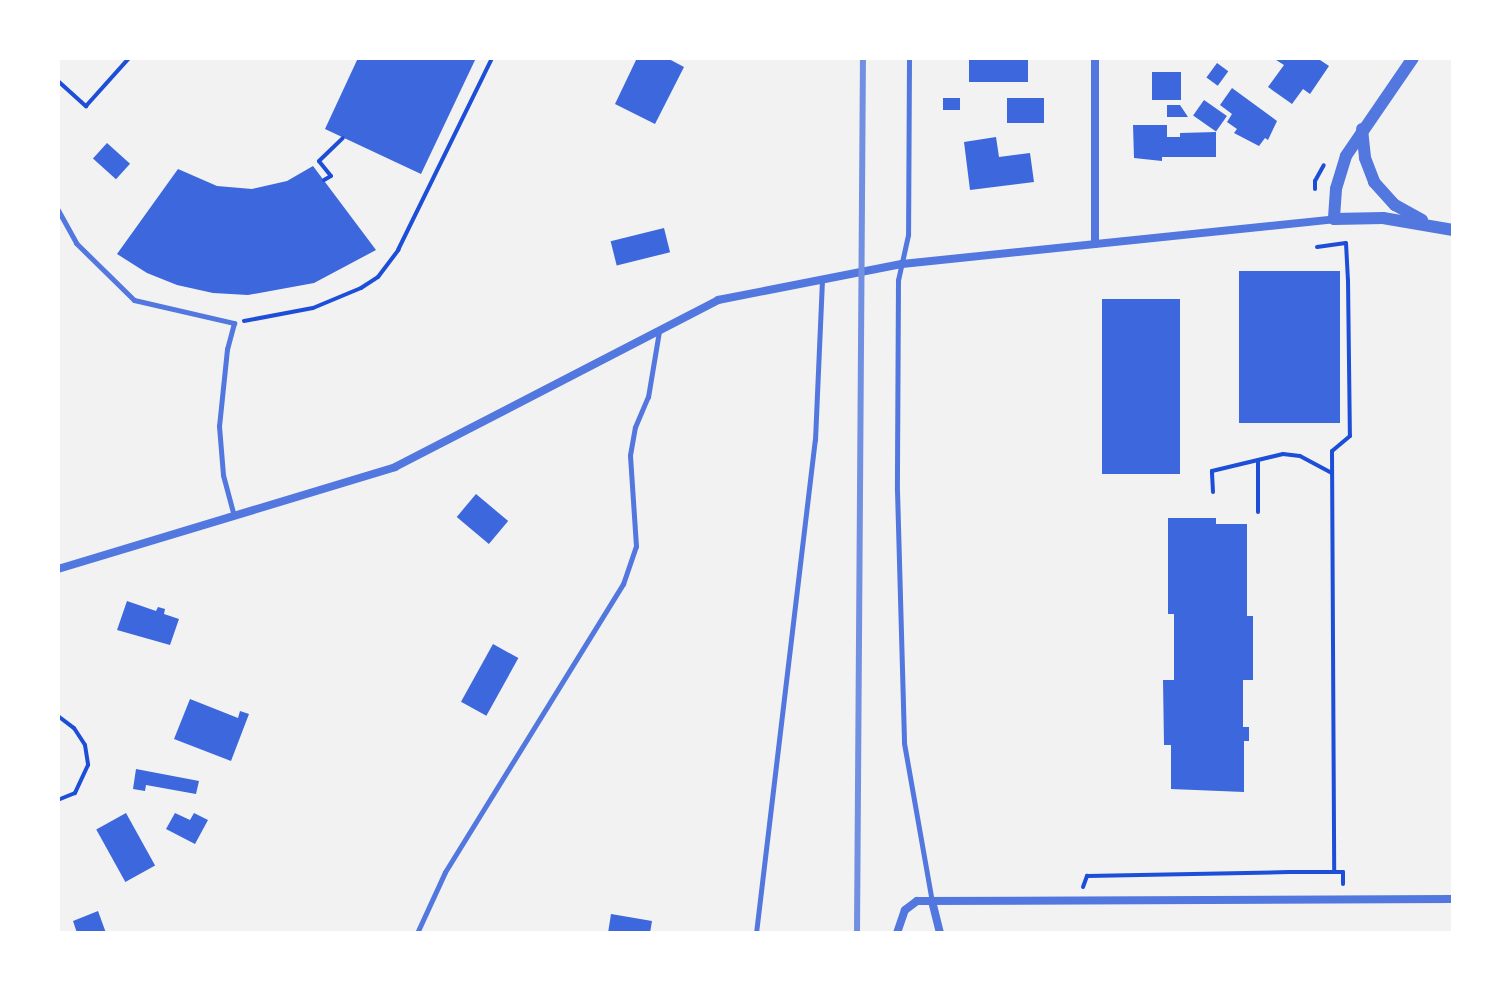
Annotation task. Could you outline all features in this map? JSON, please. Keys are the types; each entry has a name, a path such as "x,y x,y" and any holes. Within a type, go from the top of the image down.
{"street":[{"path":"1095,58 1095,244"},
{"path":"1334,219 1339,177 1362,129 1413,58"},
{"path":"1362,129 1365,158 1374,182 1395,205 1426,223"},
{"path":"58,569 233,513 395,467 718,300 822,277 902,264 1334,219 1383,218 1453,230"},
{"path":"897,933 911,904 932,901 1453,899"},
{"path":"932,901 940,933"}],"lane":[{"path":"909,58 908,235 898,280 897,490 904,743 932,901"},
{"path":"58,210 76,243 134,300 234,323 227,349 220,415 223,475 233,513"},
{"path":"756,933 815,440 822,277"},
{"path":"417,933 445,872 623,584 636,546 630,455 635,427 648,397 660,330"}],"path":[{"path":"58,81 86,106 129,58"},
{"path":"234,323 313,308 361,288 378,277 398,250 492,58"},
{"path":"324,180 331,176 319,161 343,138"},
{"path":"1317,247 1346,243 1350,436 1332,451 1334,872"},
{"path":"1213,492 1212,471 1283,454 1300,456 1332,473"},
{"path":"1258,460 1258,512"},
{"path":"58,716 74,728 85,745 88,765 75,793 58,800"},
{"path":"1078,901 1087,876 1334,872 1343,872 1344,899"}],"building":[{"path":"358,58 476,58 421,174 325,129"},
{"path":"637,58 667,58 684,67 655,124 615,104"},
{"path":"969,58 1028,58 1028,82 969,82"},
{"path":"1273,58 1317,58 1329,66 1310,94 1303,89 1292,104 1268,87 1284,65"},
{"path":"1217,63 1228,71 1218,86 1206,78"},
{"path":"1152,72 1181,72 1181,100 1152,100"},
{"path":"1232,88 1277,121 1268,140 1265,138 1259,146 1234,133 1237,129 1227,122 1232,114 1220,105"},
{"path":"943,98 960,98 960,110 943,110"},
{"path":"1007,98 1044,98 1044,123 1007,123"},
{"path":"1204,100 1227,116 1216,132 1193,116"},
{"path":"1167,105 1180,105 1188,117 1167,117"},
{"path":"1133,125 1167,125 1167,137 1180,137 1180,133 1216,132 1216,157 1162,157 1162,161 1134,158"},
{"path":"996,137 999,157 1030,153 1034,182 970,190 964,142"},
{"path":"107,143 130,164 116,179 93,159"},
{"path":"313,166 376,250 314,283 248,295 213,293 177,285 147,273 117,254 178,169 217,186 252,189 287,181"},
{"path":"664,228 670,252 617,266 611,241"},
{"path":"1239,271 1340,271 1340,423 1239,423"},
{"path":"1102,299 1180,299 1180,474 1102,474"},
{"path":"476,494 508,521 489,544 457,517"},
{"path":"1168,518 1216,518 1216,524 1247,524 1247,616 1253,616 1253,680 1243,680 1243,727 1249,727 1249,741 1244,741 1244,792 1171,789 1171,745 1164,745 1163,680 1174,680 1174,614 1168,614"},
{"path":"127,601 156,611 158,607 165,609 164,614 179,619 170,645 117,630"},
{"path":"493,644 518,658 486,716 461,702"},
{"path":"190,699 238,718 240,711 249,714 231,761 174,739"},
{"path":"136,769 199,781 196,794 146,785 145,791 133,789"},
{"path":"126,813 155,865 125,882 96,829"},
{"path":"175,813 190,820 194,813 208,820 195,844 166,829"},
{"path":"98,911 106,933 77,933 73,921"},
{"path":"611,914 652,921 650,933 608,933"}],"railway":[{"path":"857,933 863,58"}]}
